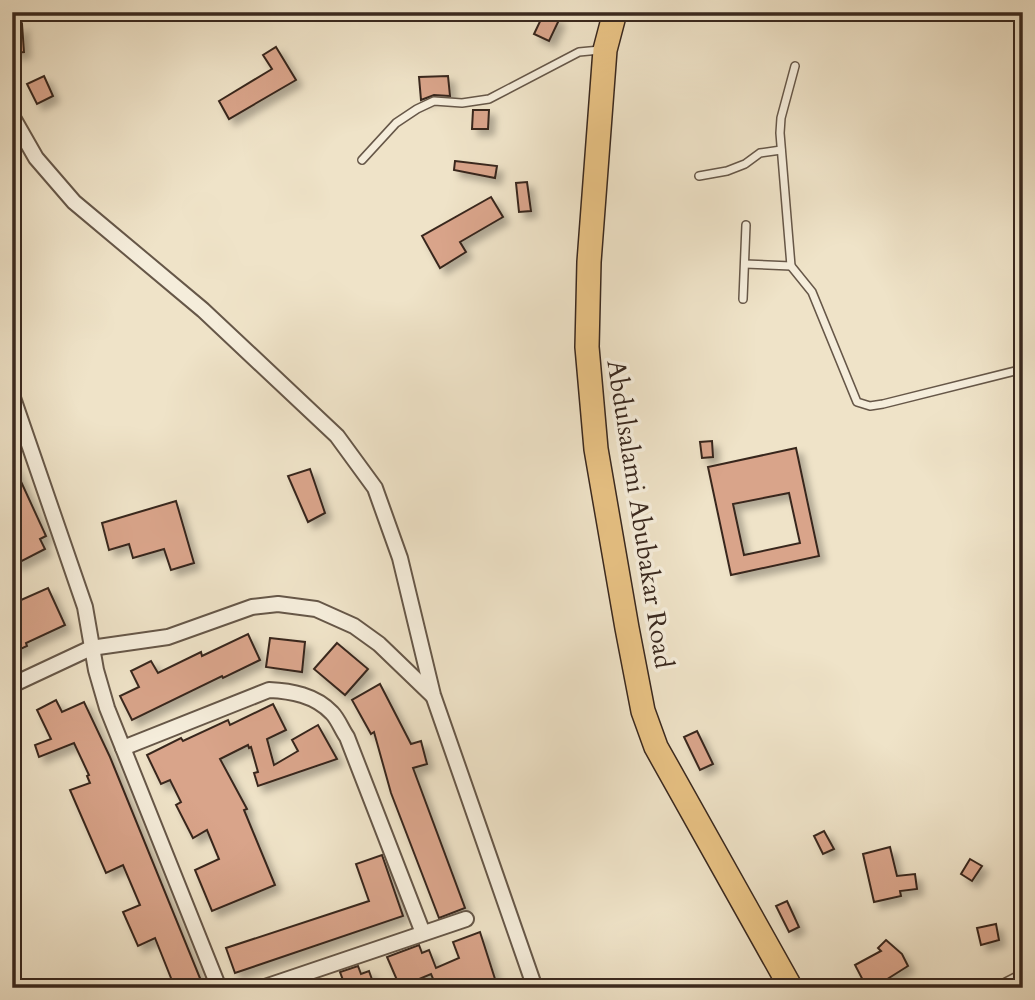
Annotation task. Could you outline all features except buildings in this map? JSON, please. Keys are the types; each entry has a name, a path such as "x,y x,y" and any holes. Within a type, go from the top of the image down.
{"main road":[{"name":"Abdulsalami Abubakar Road","path":"615,12 605,50 589,262 587,347 596,449 638,687 643,711 656,747 791,988"}],"street":[{"path":"12,116 36,158 75,202 203,310 337,436 375,488 400,558 433,695 536,988"},
{"path":"12,395 17,420 85,607 99,683 219,988"},
{"path":"12,685 91,648 168,637 252,607 278,604 316,609 354,626 379,644 433,695"},
{"path":"123,748 269,690 292,691 313,700 332,713 347,737 423,933"},
{"path":"262,988 466,919"}],"lane":[{"path":"362,160 396,123 417,108 434,101 462,103 489,99 579,52 605,50"},
{"path":"794,66 781,118 781,150 791,266 812,292 853,397 863,406 883,404 1023,369"},
{"path":"699,176 727,171 745,164 760,153 781,150"},
{"path":"743,299 746,226"},
{"path":"745,264 791,266"},
{"path":"994,988 1023,973"}]}
